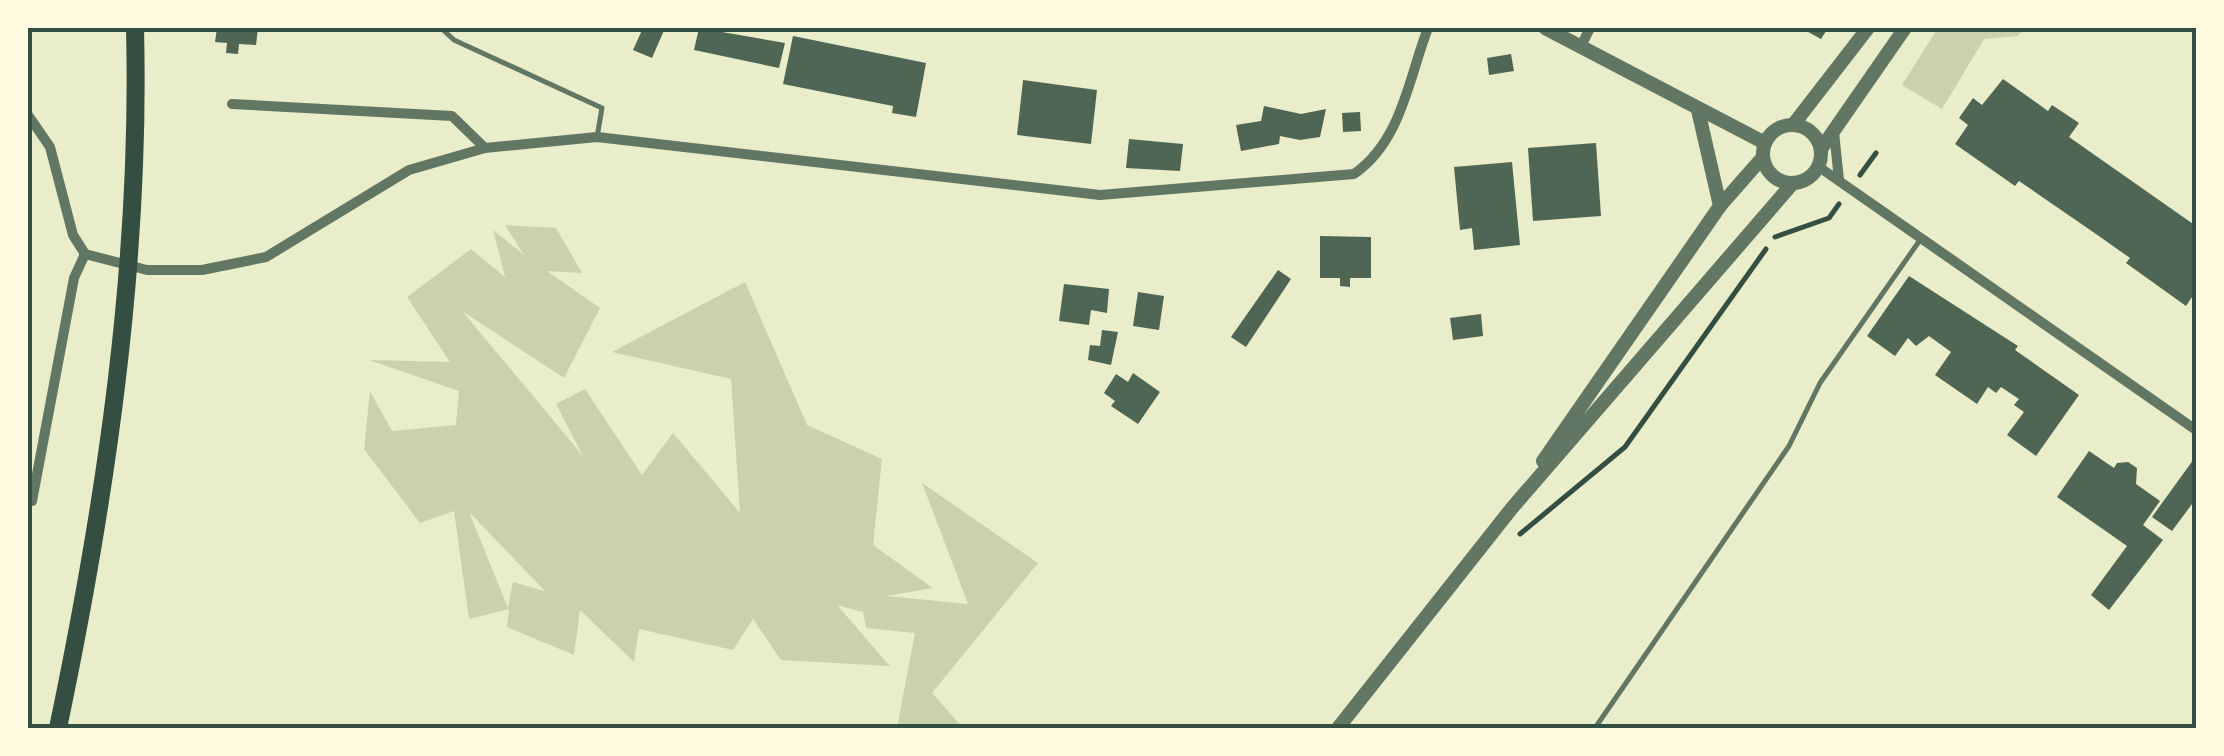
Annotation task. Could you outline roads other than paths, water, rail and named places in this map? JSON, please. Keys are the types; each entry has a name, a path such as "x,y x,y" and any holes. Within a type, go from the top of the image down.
{"main road":[{"path":"58,728 78,631 122,339 135,152 135,28"}],"street":[{"path":"28,114 50,146 73,235 85,254 148,270 202,270 266,257 409,170 485,148 597,136 1100,195 1354,174 1377,158 1401,112 1428,28"},
{"path":"1546,28 1764,150 1770,173 1793,183 1804,181 1818,167 1821,149 1905,28"},
{"path":"1581,46 1590,28"},
{"path":"1793,125 1868,28"},
{"path":"232,104 452,116 485,148"},
{"path":"1698,110 1720,206"},
{"path":"1512,508 1776,130 1793,125 1808,130 1821,149"},
{"path":"1834,132 1839,180"},
{"path":"1818,167 2196,430"},
{"path":"1338,728 1512,508 1793,183"},
{"path":"30,501 74,278 85,254"}],"lane":[{"path":"441,28 454,40 602,108 597,136"},
{"path":"1595,728 1759,492 1789,446 1820,382 1922,237"}]}
